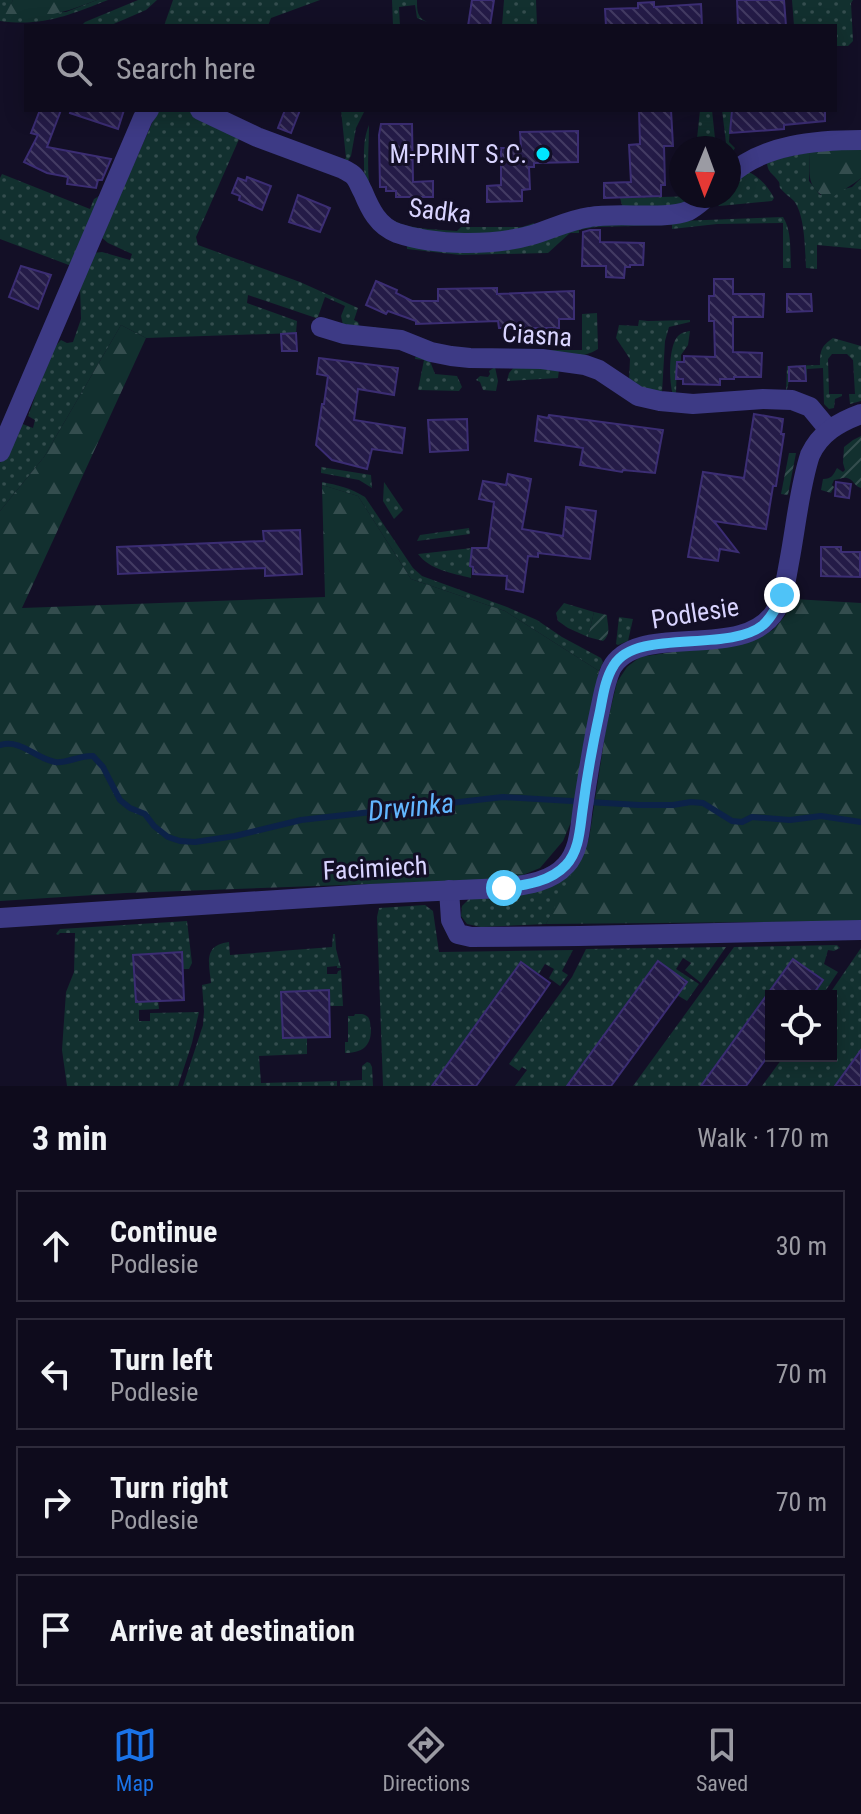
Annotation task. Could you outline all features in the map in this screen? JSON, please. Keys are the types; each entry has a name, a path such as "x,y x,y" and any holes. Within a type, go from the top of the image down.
{"street":[{"path":"0,452 148,112"},
{"name":"Sadka","path":"204,112 257,137 343,169 354,176 370,209 383,225 395,232 428,239 471,242 510,240 593,216 680,213 693,208"},
{"path":"741,165 751,159 798,144 819,140 861,140"},
{"name":"Ciasna","path":"321,327 344,334 401,340 451,356 542,359 585,365 599,370 638,396 660,401 693,404 792,400 810,407 829,430"},
{"path":"829,430 861,414"},
{"name":"Podlesie","path":"449,890 525,885 555,874 565,866 575,849 605,688 618,659 635,649 731,637 761,627 776,610 785,584 806,466 814,445 829,430"},
{"name":"Facimiech","path":"0,918 449,890 451,920 458,934 471,937 861,930"}],"green space":[{"path":"0,0 13,0 6,15 66,12 97,0 108,0 56,18 15,22 0,21"},
{"path":"13,0 97,0 52,14 30,17 5,15"},
{"path":"138,0 157,0 146,10 114,24 83,24"},
{"path":"173,0 320,0 271,18 269,24 165,24"},
{"path":"392,0 417,0 418,13 427,22 417,18 415,5 399,7 400,24 393,24"},
{"path":"504,0 536,0 537,24 502,24"},
{"path":"792,0 853,0 853,41 848,46 837,46 837,24 794,24"},
{"path":"135,112 141,112 74,267 0,239 2,174 90,209 94,199 103,194"},
{"path":"157,112 193,112 240,137 196,237 198,245 300,282 358,308 354,320 360,327 376,327 376,332 343,325 341,316 345,306 325,297 316,318 248,295 247,303 297,321 296,333 146,338 121,325 44,457 0,511 0,463 20,423 33,428 35,420 28,416 45,366 55,348 61,340 73,342 81,319 80,285 93,253 102,252 130,260 132,254 101,237"},
{"path":"341,112 364,112 356,128 351,156 347,162 341,161 346,158"},
{"path":"700,112 712,112 715,136 697,136"},
{"path":"722,112 731,112 729,136 725,136"},
{"path":"369,125 369,182 373,198 389,218 414,227 457,231 461,227 522,227 534,223 534,227 502,234 460,237 419,233 389,222 374,205 366,183 364,146"},
{"path":"861,150 861,178 830,200 813,185 810,152"},
{"path":"810,152 809,181 820,195 852,187 861,178 861,249 817,245 817,269 806,268 804,233 798,207 780,188 767,165 767,161"},
{"path":"749,172 767,187 774,198 772,201 741,204 741,176"},
{"path":"669,197 669,207 623,208 620,198"},
{"path":"783,217 789,235 791,268 783,268 783,223 717,224 672,229 672,225 596,227 570,233 548,253 460,255 407,249 407,244 576,225"},
{"path":"597,313 598,349 579,356 546,350 582,350 582,314"},
{"path":"639,320 690,320 669,327 665,341 662,393 657,396 629,380 630,359 616,338 619,325 638,326"},
{"path":"121,325 146,338 22,608 325,597 322,485 358,496 411,579 505,611 599,671 586,734 576,810 563,841 540,868 513,879 126,893 0,901 0,511 44,457"},
{"path":"690,331 681,362 677,362 676,393 673,395 670,373 672,348 678,336"},
{"path":"833,338 861,346 861,401 850,404 849,394 855,394 853,360 847,354 832,354 828,359 829,394 842,394 835,399 834,408 829,409 824,404 823,368 807,369 807,382 805,366 789,367 786,393 787,366 820,365 822,349"},
{"path":"416,355 430,361 435,374 457,376 462,387 459,391 418,390 424,360 415,359"},
{"path":"516,365 559,370 558,378 507,381"},
{"path":"495,367 498,381 496,391 483,390 476,380 480,376 488,377 489,371"},
{"path":"861,436 861,488 846,478 834,480 831,493 821,490 823,479 833,475 837,468 843,472 845,470 844,447"},
{"path":"789,453 796,453 788,495 781,494"},
{"path":"321,467 371,475 372,488 359,480 321,473"},
{"path":"322,482 365,497 413,568 422,576 537,620 601,658 603,662 599,671 505,611 411,579 358,496 322,485"},
{"path":"384,482 403,510 394,519 383,501"},
{"path":"469,528 470,534 417,541 420,535"},
{"path":"472,548 471,578 435,567 418,554"},
{"path":"794,599 861,603 861,921 546,924 589,839 606,728 617,682 627,667 640,657 751,640 773,630"},
{"path":"564,603 594,612 588,637 558,621 556,613"},
{"path":"594,612 607,615 608,632 603,641 588,637"},
{"path":"619,617 633,619 628,641 618,645 616,644"},
{"path":"575,870 546,924 481,927 467,924 461,916 462,906 471,897"},
{"path":"425,905 433,911 439,952 573,950 562,971 568,975 560,986 549,978 554,969 545,964 538,975 521,963 432,1086 383,1086 379,908"},
{"path":"187,921 192,963 189,969 183,969 181,952 133,955 136,1002 158,1000 159,1009 139,1010 139,1021 150,1021 150,1013 199,1012 178,1086 67,1086 62,1050 66,992 74,972 75,933 56,934 60,929"},
{"path":"333,934 341,968 327,967 327,974 337,974 341,970 343,1006 329,1006 328,990 314,990 313,994 282,992 283,1038 307,1035 307,1054 259,1056 261,1083 337,1081 337,1086 183,1086 203,1025 202,985 211,983 211,951 229,942 230,955 332,947"},
{"path":"837,945 840,948 828,950 824,964 838,972 826,990 816,990 823,980 793,959 771,990 765,990 765,998 701,1086 633,1086 734,947"},
{"path":"726,947 701,983 685,970 691,963 683,958 676,969 699,984 687,1001 677,995 687,982 657,961 567,1086 515,1086 527,1070 522,1067 519,1071 509,1064 572,977 586,949"},
{"path":"861,948 861,1050 835,1086 762,1086 780,1062 837,1062 837,990 832,990"},
{"path":"348,1016 368,1017 371,1036 364,1048 345,1053"},
{"path":"367,1062 372,1067 373,1086 340,1086 340,1081 362,1080 362,1066"}],"building":[{"path":"472,0 494,0 490,24 468,24"},
{"path":"737,0 784,0 786,24 738,24"},
{"path":"654,2 654,7 701,4 702,24 606,24 605,9 638,8 638,3"},
{"path":"39,112 60,112 47,147 111,159 96,188 67,184 68,177 47,173 24,162 38,135 31,133"},
{"path":"70,112 123,112 118,129"},
{"path":"284,112 299,112 291,133 278,128"},
{"path":"639,112 671,112 672,136 669,136 669,146 664,146 665,185 661,185 661,196 604,198 604,183 631,182 629,145 640,144"},
{"path":"732,112 825,112 825,121 784,125 784,129 730,133"},
{"path":"381,124 412,124 413,182 433,181 433,197 396,197 396,191 386,191 386,187 380,187"},
{"path":"578,131 578,162 534,163 534,167 529,167 530,189 522,190 522,201 487,202 487,186 501,185 501,148 521,148 520,132"},
{"path":"247,177 271,186 262,210 239,200 240,196 232,193 238,178 246,181"},
{"path":"298,195 330,208 320,232 289,222"},
{"path":"600,230 600,242 644,243 643,265 625,267 624,278 606,277 606,266 582,266 583,232"},
{"path":"21,266 51,275 38,309 9,297"},
{"path":"714,279 733,279 733,294 764,294 763,317 733,317 733,352 762,353 761,377 720,379 720,385 683,384 683,379 676,379 677,362 684,362 684,356 715,357 714,321 709,321 709,296 714,296"},
{"path":"376,281 412,301 438,301 438,289 497,288 497,294 574,291 574,319 559,319 559,328 499,328 498,321 416,324 416,321 388,311 386,314 366,305"},
{"path":"787,294 811,294 812,311 787,312"},
{"path":"296,333 297,351 282,351 281,334"},
{"path":"319,358 398,368 394,395 358,389 354,420 405,428 402,453 372,449 367,469 332,460 316,445 328,376 317,374"},
{"path":"805,366 806,381 789,381 789,367"},
{"path":"754,414 783,419 781,434 784,434 776,486 773,486 766,529 714,521 738,552 720,549 718,561 688,557 703,472 744,478"},
{"path":"549,415 663,430 655,473 622,472 580,465 583,448 535,441 538,416 548,418"},
{"path":"467,419 468,450 430,452 428,420"},
{"path":"508,474 531,479 522,529 563,536 566,507 596,511 590,559 538,553 538,557 528,556 523,592 506,589 507,576 473,574 473,567 470,566 472,548 488,548 494,502 479,499 483,481 506,485"},
{"path":"836,482 851,484 849,498 835,496"},
{"path":"300,530 302,574 265,576 265,568 118,574 117,547 264,541 263,531"},
{"path":"821,547 841,547 841,552 860,552 860,577 821,576"},
{"path":"182,952 184,1000 136,1002 133,955"},
{"path":"793,959 823,980 816,990 771,990"},
{"path":"658,961 687,982 611,1086 567,1086"},
{"path":"521,962 550,983 539,999 476,1086 432,1086"},
{"path":"329,990 330,1037 283,1038 281,992"},
{"path":"765,998 765,1060 746,1086 701,1086"},
{"path":"861,1050 861,1086 835,1086"}],"waterway":[{"name":"Drwinka","path":"0,745 22,747 55,762 93,756 103,767 120,800 145,814 168,837 180,841 235,836 301,820 503,797 639,805 703,803 732,821 742,822 752,817 790,820 821,816 861,822"}],"place":[{"name":"M-PRINT S.C.","path":"543,154"}],"route":[{"path":"504,888 540,881 555,874 571,858 579,835 605,688 618,659 635,649 750,632 761,627 776,610 782,595"}]}
